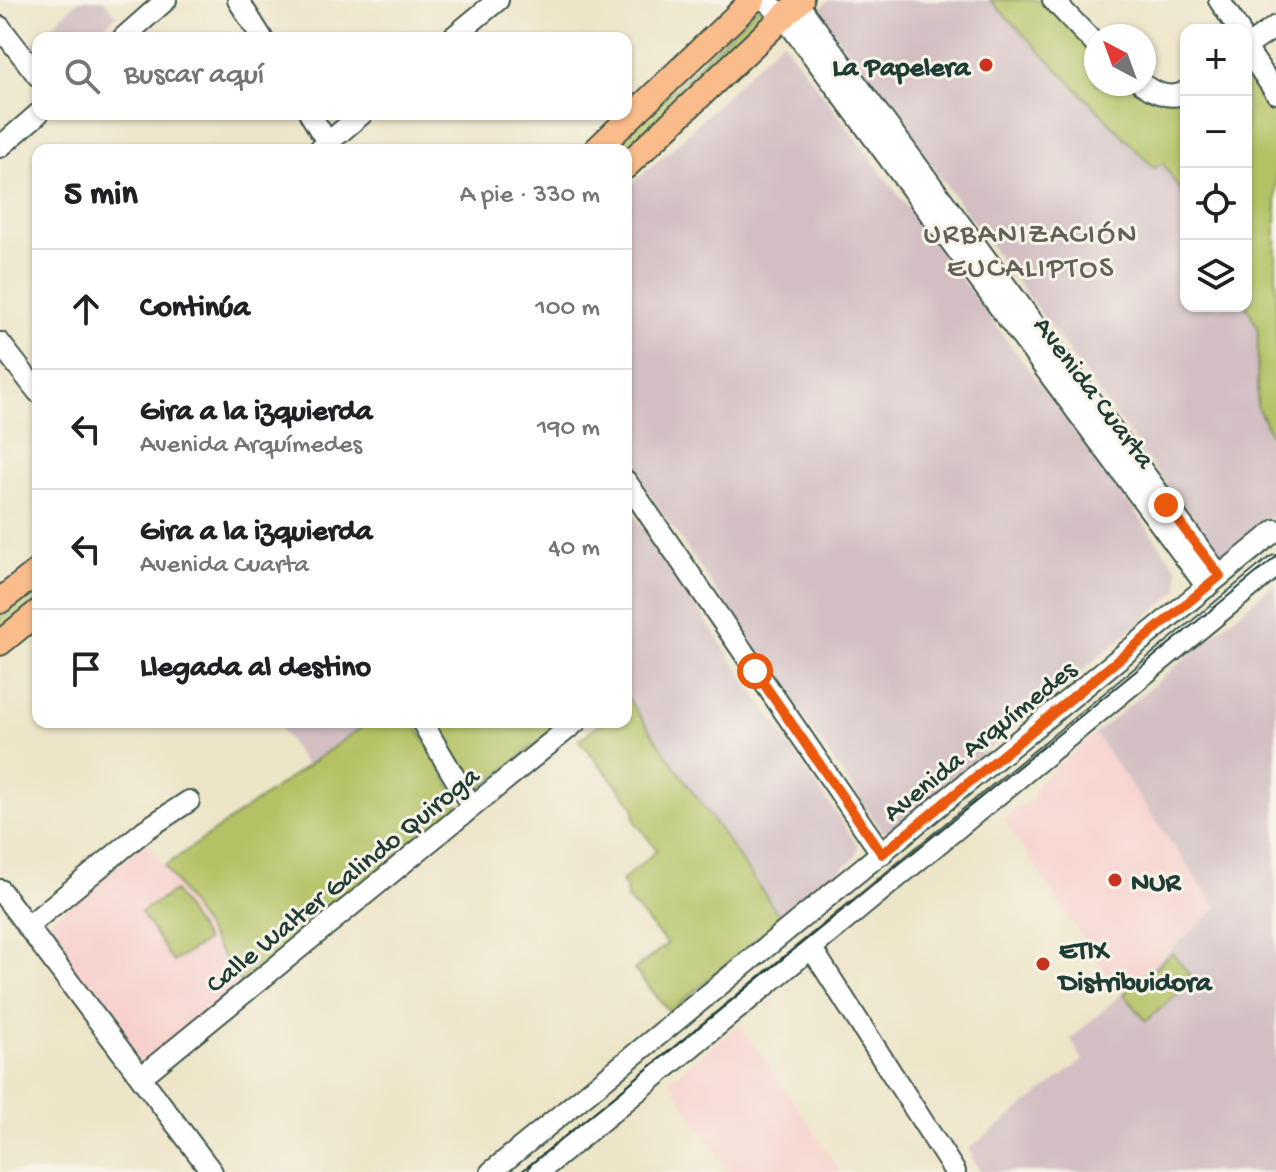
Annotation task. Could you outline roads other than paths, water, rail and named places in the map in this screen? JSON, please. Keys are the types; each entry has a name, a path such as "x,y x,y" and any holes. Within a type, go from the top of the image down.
{"main road":[{"path":"632,116 753,0"},
{"path":"632,160 794,5"},
{"path":"602,144 627,120"},
{"path":"0,601 32,576"},
{"path":"0,643 32,617"}],"street":[{"path":"130,32 166,0"},
{"path":"238,0 258,32"},
{"path":"459,32 498,0"},
{"name":"Avenida Cuarta","path":"765,0 794,5 944,218 1214,581"},
{"path":"1053,0 1084,32"},
{"path":"1219,0 1234,24"},
{"path":"1252,38 1276,26"},
{"path":"0,27 32,68"},
{"path":"1252,54 1276,93"},
{"path":"0,147 32,119"},
{"path":"313,120 325,144"},
{"path":"329,144 355,120"},
{"path":"0,343 32,382"},
{"path":"632,490 882,854"},
{"name":"Avenida Arquímedes","path":"491,1172 1276,530"},
{"name":"Avenida Arquímedes","path":"539,1172 1276,566"},
{"path":"426,728 472,807"},
{"name":"Calle Walter Galindo Quiroga","path":"141,1077 569,728"},
{"path":"28,926 145,830 189,801"},
{"path":"0,890 212,1172"},
{"path":"812,949 955,1172"}],"tram line":[{"path":"521,1172 1276,557"}],"place":[{"name":"La Papelera","path":"986,65"},
{"name":"NUR","path":"1115,880"},
{"name":"ETIX Distribuidora","path":"1043,964"}],"district":[{"name":"URBANIZACIÓN EUCALIPTOS","path":"1031,249"}]}
